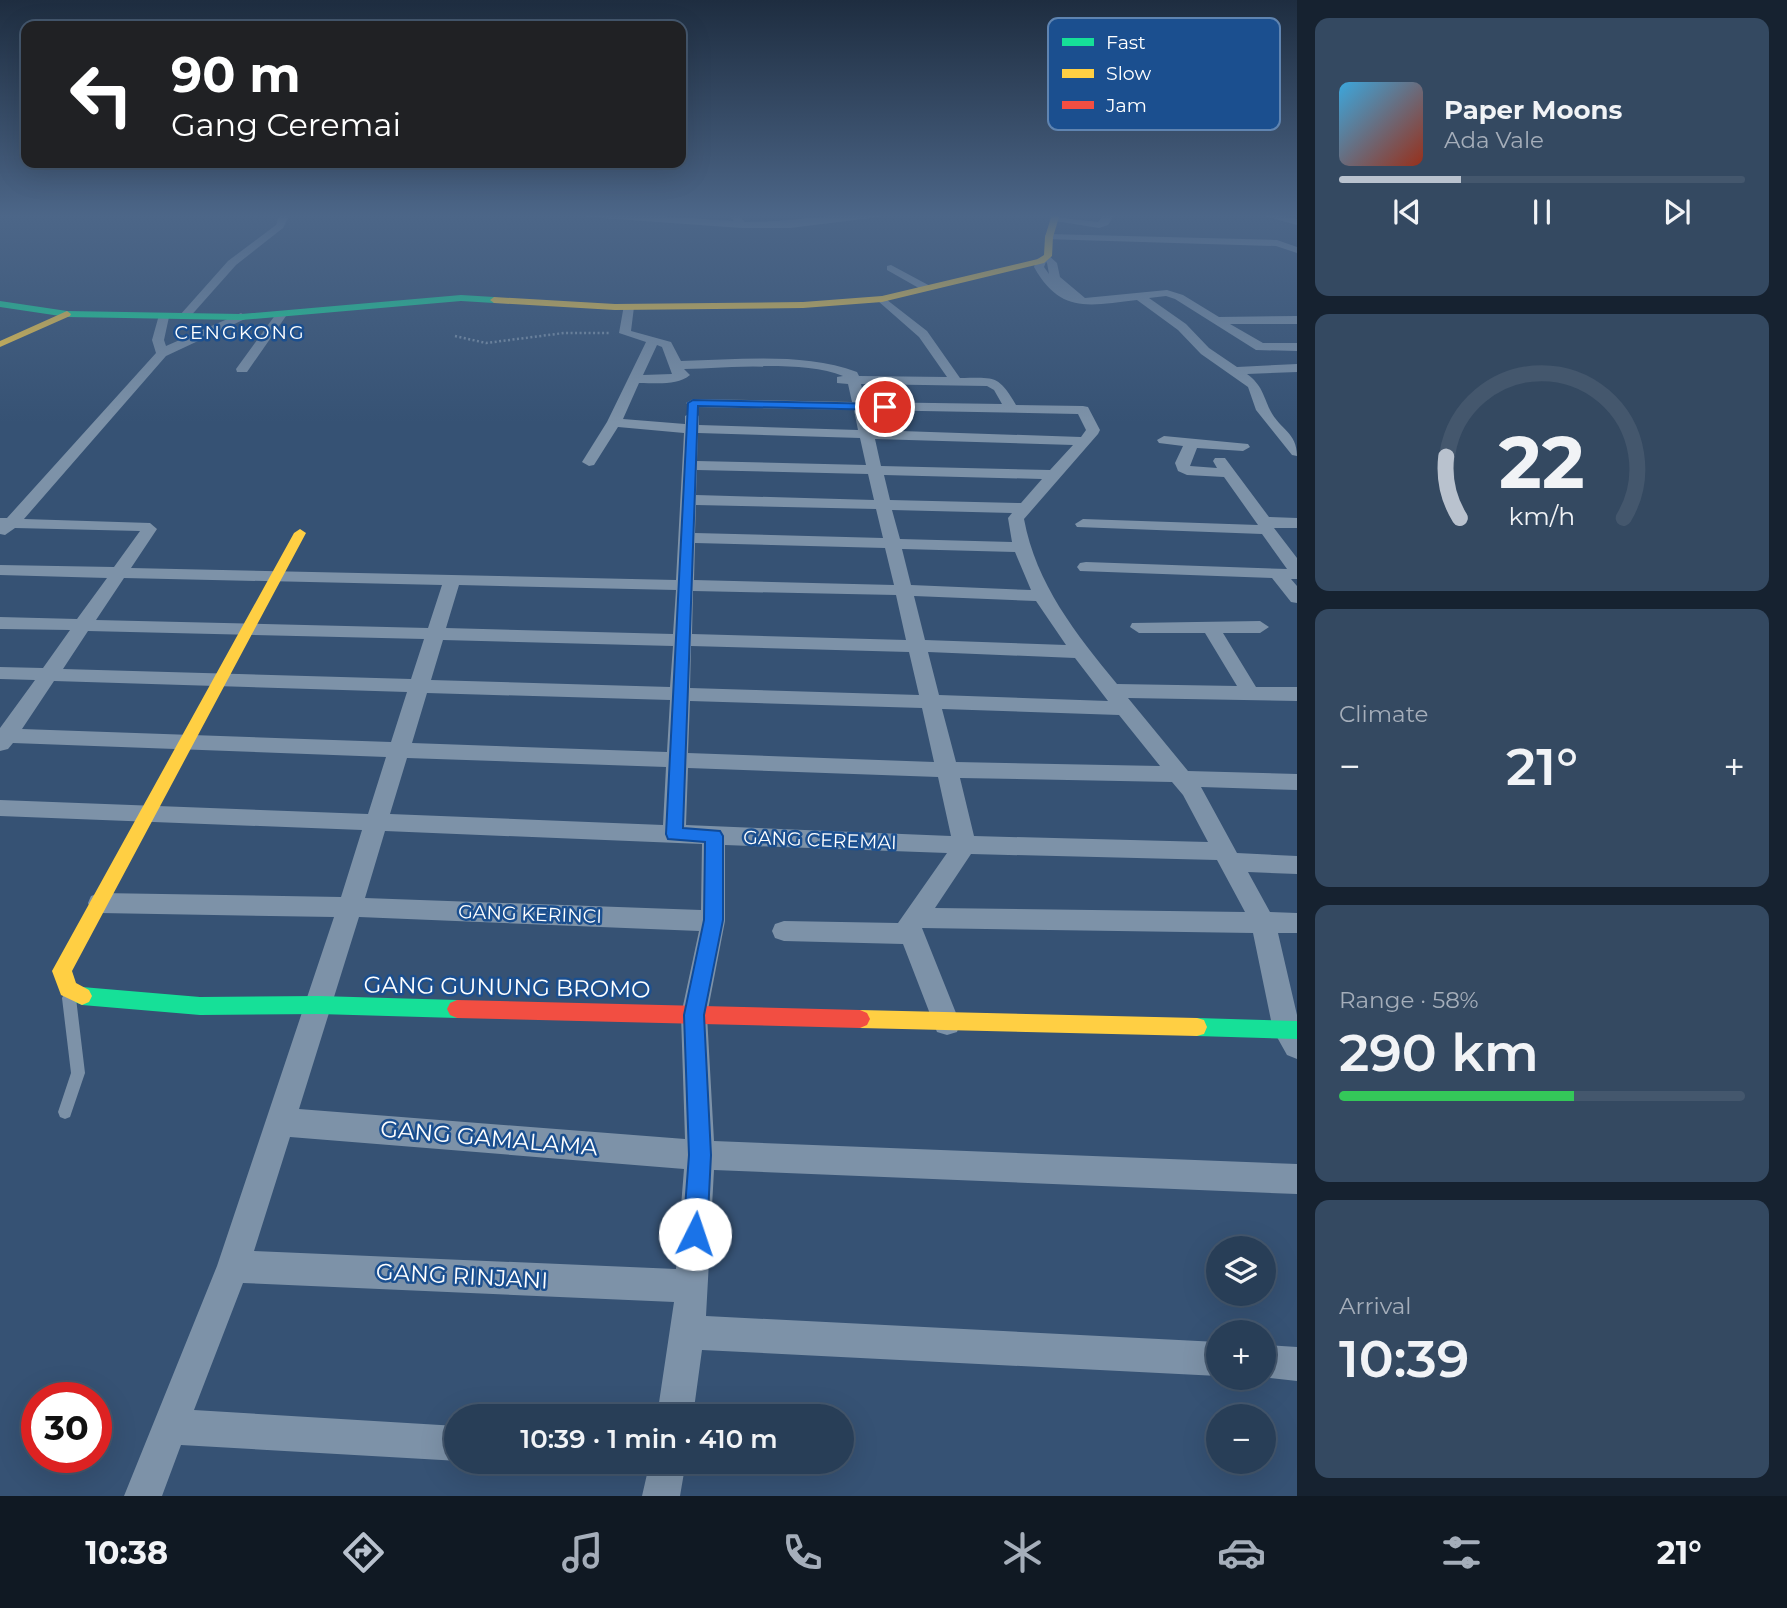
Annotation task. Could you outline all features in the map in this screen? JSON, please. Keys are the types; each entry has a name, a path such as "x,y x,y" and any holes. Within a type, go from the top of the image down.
{"street":[{"path":"184,317 213,284"},
{"path":"919,284 928,289"},
{"path":"0,304 67,314 241,317 280,316 453,299 628,307 803,305 882,299 948,284"},
{"path":"1056,284 1083,302 1173,294 1260,347 1297,347"},
{"path":"1139,296 1182,327 1205,351 1254,386 1263,410 1297,452"},
{"path":"882,299 923,334 955,380"},
{"path":"628,307 625,333 667,345 685,372 693,403 674,834"},
{"path":"0,344 67,314"},
{"path":"242,369 280,316"},
{"path":"162,353 158,340 163,317"},
{"path":"4,527 162,353 241,317"},
{"path":"1216,321 1297,320"},
{"path":"589,462 614,422 653,340"},
{"path":"634,379 671,379 685,372 804,366 841,370 852,375 965,845 912,926"},
{"path":"1236,371 1297,368"},
{"path":"854,380 955,380 996,384 1011,408"},
{"path":"693,403 1083,410 1093,430 1022,508 1015,525 1021,547 1042,596 1080,652 1205,813 1264,922 1294,1035"},
{"path":"614,422 691,429 1084,441"},
{"path":"1164,440 1243,447"},
{"path":"1192,443 1182,463 1183,468 1229,473"},
{"path":"1086,567 1278,574 1297,572 1209,445"},
{"path":"690,465 1053,474"},
{"path":"689,500 1022,508"},
{"path":"1083,524 1266,527 1268,523 1297,523"},
{"path":"3,738 85,625 116,573 148,532 147,527 4,527"},
{"path":"68,992 62,984 62,971 300,533"},
{"path":"687,538 1021,547"},
{"path":"0,570 904,590 1042,596"},
{"path":"1278,574 1297,598"},
{"path":"143,1496 233,1266 319,1005 347,907 452,580"},
{"path":"0,623 1080,652"},
{"path":"1139,627 1260,627"},
{"path":"1211,628 1251,694"},
{"path":"0,673 1126,708"},
{"path":"1112,691 1297,694"},
{"path":"3,738 1297,782"},
{"name":"GANG CEREMAI","path":"0,808 965,845 1227,857 1297,865"},
{"path":"677,1404 688,1332 700,1155 694,1015 713,920 714,836"},
{"name":"GANG KERINCI","path":"100,903 347,907 713,920"},
{"path":"784,931 912,926 1297,923"},
{"path":"912,926 947,1023"},
{"name":"GANG GUNUNG BROMO","path":"68,992 124,1001 200,1006 319,1005 1294,1035"},
{"name":"GANG GAMALAMA","path":"279,1122 700,1155 1297,1179"},
{"name":"GANG RINJANI","path":"233,1266 691,1286"},
{"path":"688,1332 1206,1358"},
{"path":"1276,1363 1297,1364"},
{"path":"170,1426 444,1443"},
{"path":"661,1496 665,1474"}],"lane":[{"path":"65,1112 75,1088 79,1060 68,992"}],"path":[{"path":"456,336 486,343 564,332 625,333"}],"traffic: fast":[{"path":"0,304 67,314 241,317 461,298 494,300"},
{"path":"82,996 200,1006 319,1005 457,1009"},
{"path":"1197,1027 1297,1030"}],"traffic: slow":[{"path":"494,300 615,307 803,305 882,299 946,284"},
{"path":"0,344 67,314"},
{"path":"82,996 68,989 62,971 300,533"},
{"path":"860,1019 1197,1027"}],"traffic: jam":[{"path":"457,1009 860,1019"}],"district":[{"name":"CENGKONG","path":"240,332"}],"route":[{"path":"695,1234 700,1155 694,1015 713,920 714,836 674,834 693,403 885,407"}]}
